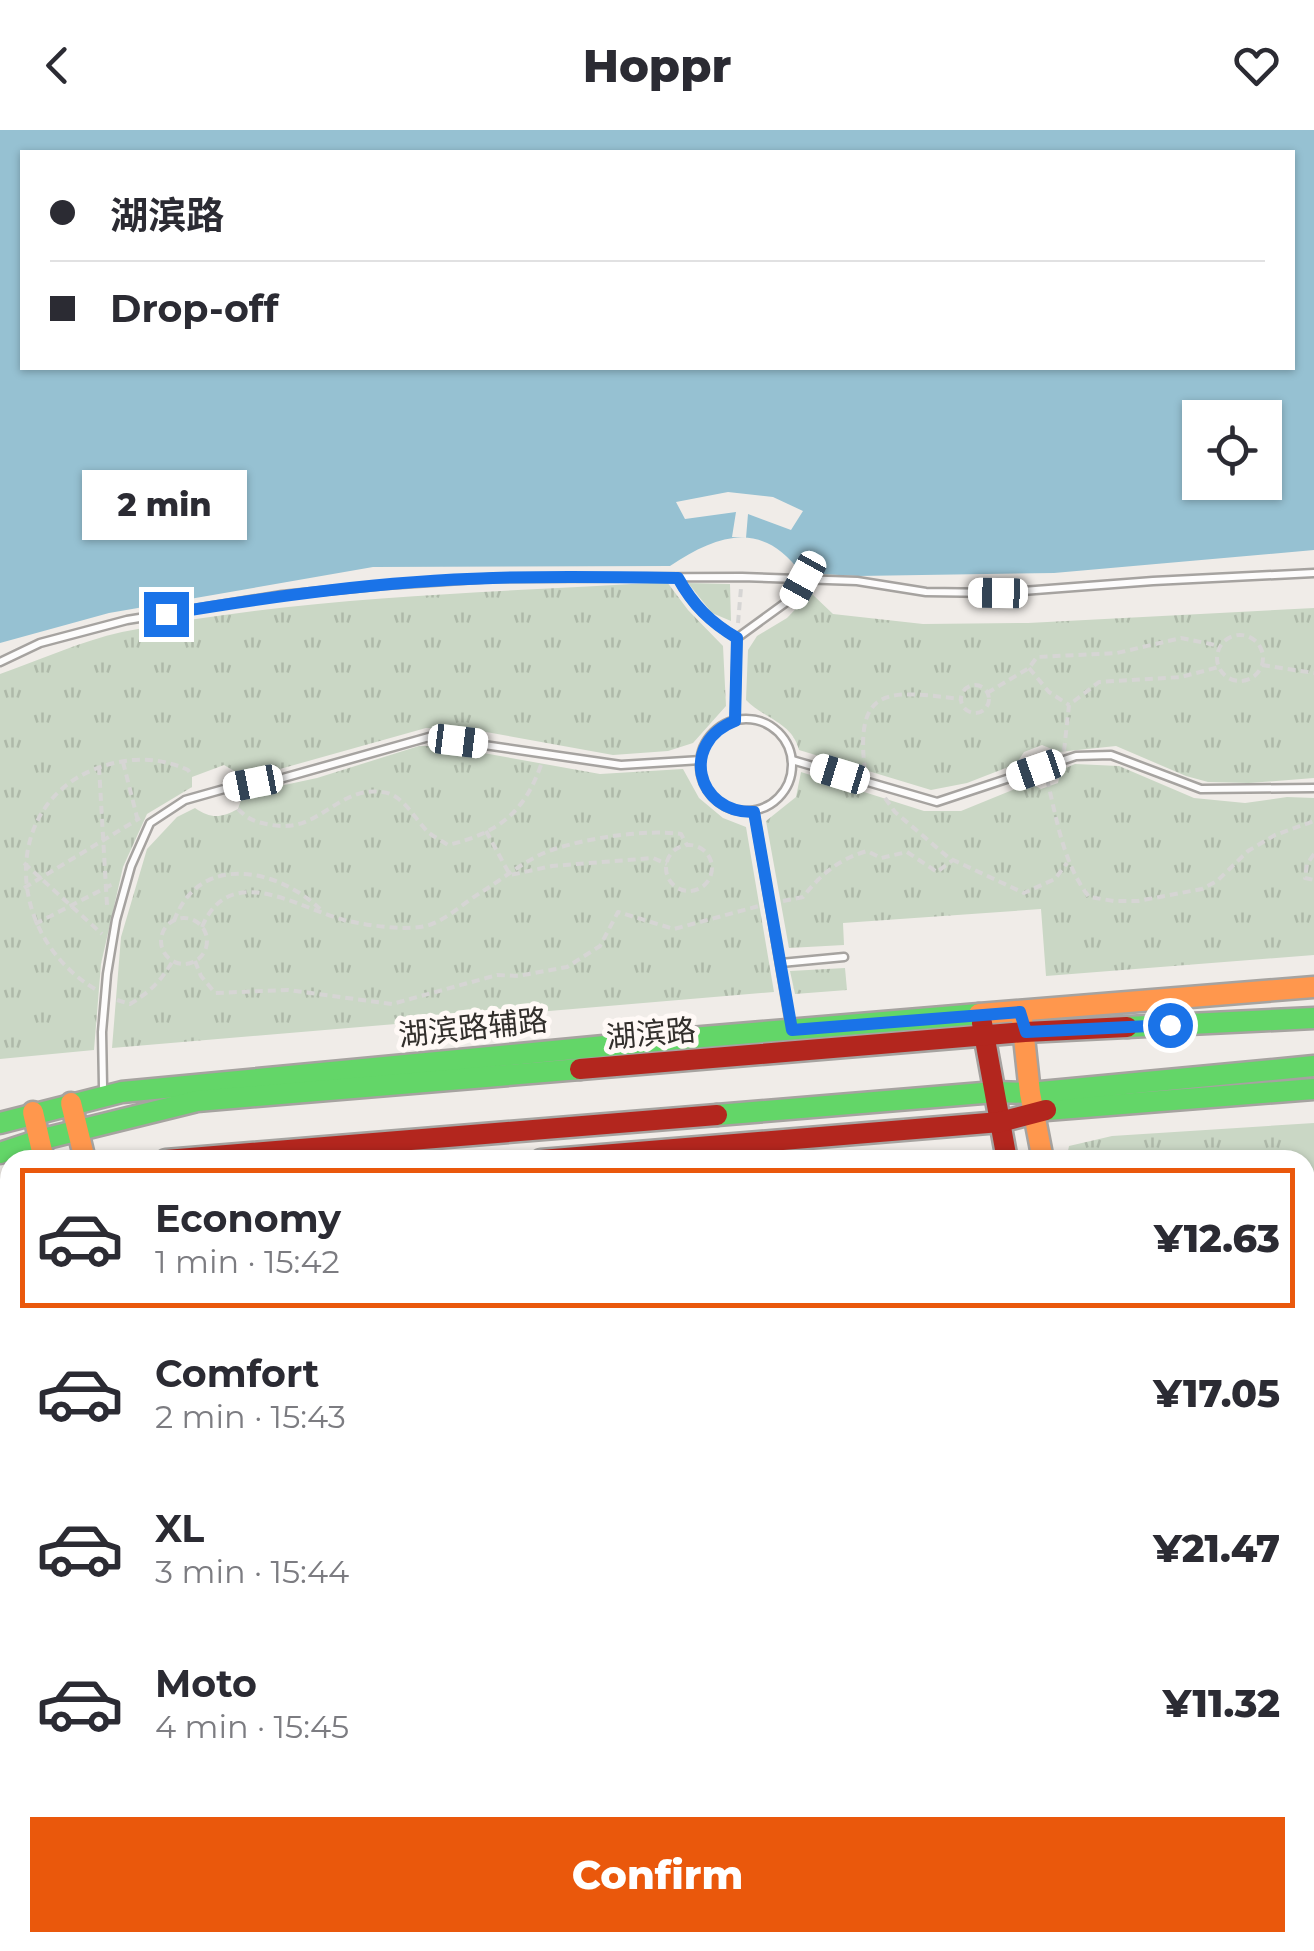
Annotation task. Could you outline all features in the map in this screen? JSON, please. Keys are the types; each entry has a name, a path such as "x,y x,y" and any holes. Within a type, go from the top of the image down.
{"main road":[{"path":"1041,1150 1023,1022 1314,986"},
{"name":"湖滨路","path":"42,1150 79,1132 197,1101 1023,1022 1314,1018"},
{"name":"湖滨路辅路","path":"0,1122 122,1092 792,1030 983,1026"},
{"path":"983,1026 1004,1150"},
{"path":"662,1150 1000,1122 1032,1102 1314,1066"},
{"path":"288,1150 995,1092 1032,1102 1314,1090"},
{"path":"71,1102 83,1150"},
{"path":"33,1112 42,1150"}],"lane":[{"path":"0,662 40,642 127,620 282,595 492,578 742,577 857,581 926,592 998,593 1314,573"},
{"path":"678,578 690,599 714,624 737,638"},
{"path":"737,638 792,598 803,580"},
{"path":"735,721 737,638"},
{"path":"735,721 768,725 784,739 792,760 790,782 784,791 768,806 754,812 735,810 716,800 704,782 701,760 708,740 735,721"},
{"path":"103,1086 105,996 116,920 131,866 150,823 185,800 283,778 429,737 621,765 701,760"},
{"path":"792,760 937,802 1076,756 1111,755 1201,788 1314,788"},
{"path":"754,812 792,1030"},
{"path":"780,963 844,957"}],"path":[{"path":"737,638 742,577"},
{"path":"987,693 1029,668 1037,657 1118,653 1180,638 1220,646 1237,634 1252,638 1262,650 1262,665 1244,680 1229,678 1219,667 1220,646"},
{"path":"1262,665 1314,673"},
{"path":"1064,760 1069,705 1099,682 1182,677 1219,667"},
{"path":"1029,668 1049,692 1069,705"},
{"path":"981,687 988,702 980,712 967,711 961,699 964,690 981,687"},
{"path":"961,699 910,692 885,697 867,712 861,736 871,784 895,812 953,860 1024,893 1055,879 1067,863"},
{"path":"238,809 251,822 284,828 302,826 360,793 380,791 395,795 430,834 448,845 472,839 518,811 545,756"},
{"path":"172,962 158,984 130,1004 105,996 67,970 47,948 34,924 24,888 24,862 26,846 56,792 74,777 122,761 160,760 188,770 192,776"},
{"path":"122,761 140,830"},
{"path":"99,766 108,906"},
{"path":"1044,767 1067,863 1089,897 1114,902 1202,889 1274,835 1314,821"},
{"path":"24,888 147,814"},
{"path":"486,831 510,874"},
{"path":"323,912 304,894 279,882 251,873 224,874 189,894 161,937 163,951 172,962 196,961 206,949 202,927 206,916 224,900 247,892 270,892 323,912 345,920 425,927 550,850 594,840 668,832 681,834 687,845"},
{"path":"687,845 701,848 713,868 707,883 694,891 678,888 668,878 667,864 674,851 687,845"},
{"path":"196,961 200,976 214,994 288,990 392,1004 497,975 518,976 568,966 600,946 618,912 674,929 803,897 819,877 845,858 867,851 882,858 907,852 937,872 953,860"},
{"path":"1314,854 1305,878 1314,880"},
{"path":"510,874 552,866 653,858 667,864"},
{"path":"24,862 106,937"},
{"path":"34,924 120,880"},
{"path":"174,921 188,919 202,927"}],"green space":[{"path":"667,582 723,646 726,706 693,743 668,751 613,755 475,730 426,728 262,774 241,775 224,765 192,777 192,787 147,814 123,867 101,964 94,1050 0,1059 0,674 122,632 190,620 326,603"},
{"path":"688,583 730,584 731,621 712,613"},
{"path":"811,593 833,614 923,624 1028,623 1314,608 1314,778 1208,782 1116,746 1059,752 1042,745 1024,752 1016,764 967,783 931,790 799,750 784,727 746,700 748,650 757,636 787,618"},
{"path":"419,746 444,746 600,774 683,769 699,798 723,818 746,827 774,992 112,1048 121,937 147,849 177,817 195,808 211,816 226,814 238,809 243,794 317,778"},
{"path":"1075,764 1119,766 1194,798 1245,803 1314,798 1314,955 1046,976 1041,909 843,923 844,945 789,948 766,821 796,797 801,772 924,811 961,811 1030,783 1041,789 1058,783 1061,770"},
{"path":"845,968 847,990 795,994 790,971"},
{"path":"1314,1123 1314,1150 1068,1150 1069,1146 1112,1136"}],"water":[{"path":"0,130 1314,130 1314,550 1054,573 858,576 801,573 771,545 739,538 705,546 670,566 373,567 109,613 0,643"}],"pier":[{"path":"728,492 773,497 803,511 791,530 748,514 746,538 732,537 736,512 685,519 676,502"}],"traffic: fast":[{"path":"0,1123 122,1092 979,1014"},
{"path":"1127,1027 1314,1018"},
{"path":"717,1115 995,1092 1030,1093 1314,1066"},
{"path":"9,1150 197,1101 580,1069"},
{"path":"1046,1110 1314,1089"}],"traffic: slow":[{"path":"979,1014 1314,987"},
{"path":"1022,1019 1041,1150"},
{"path":"71,1103 83,1150"},
{"path":"33,1112 42,1150"}],"traffic: jam":[{"path":"982,1023 1005,1150"},
{"path":"580,1069 1127,1027"},
{"path":"662,1150 1000,1122 1046,1110"},
{"path":"288,1150 717,1115"}],"route":[{"path":"166,614 282,595 385,584 492,578 678,578 690,599 714,624 737,638 735,721 708,740 701,771 708,792 716,800 735,810 754,812 792,1030 1020,1012 1026,1032 1170,1025"}]}
